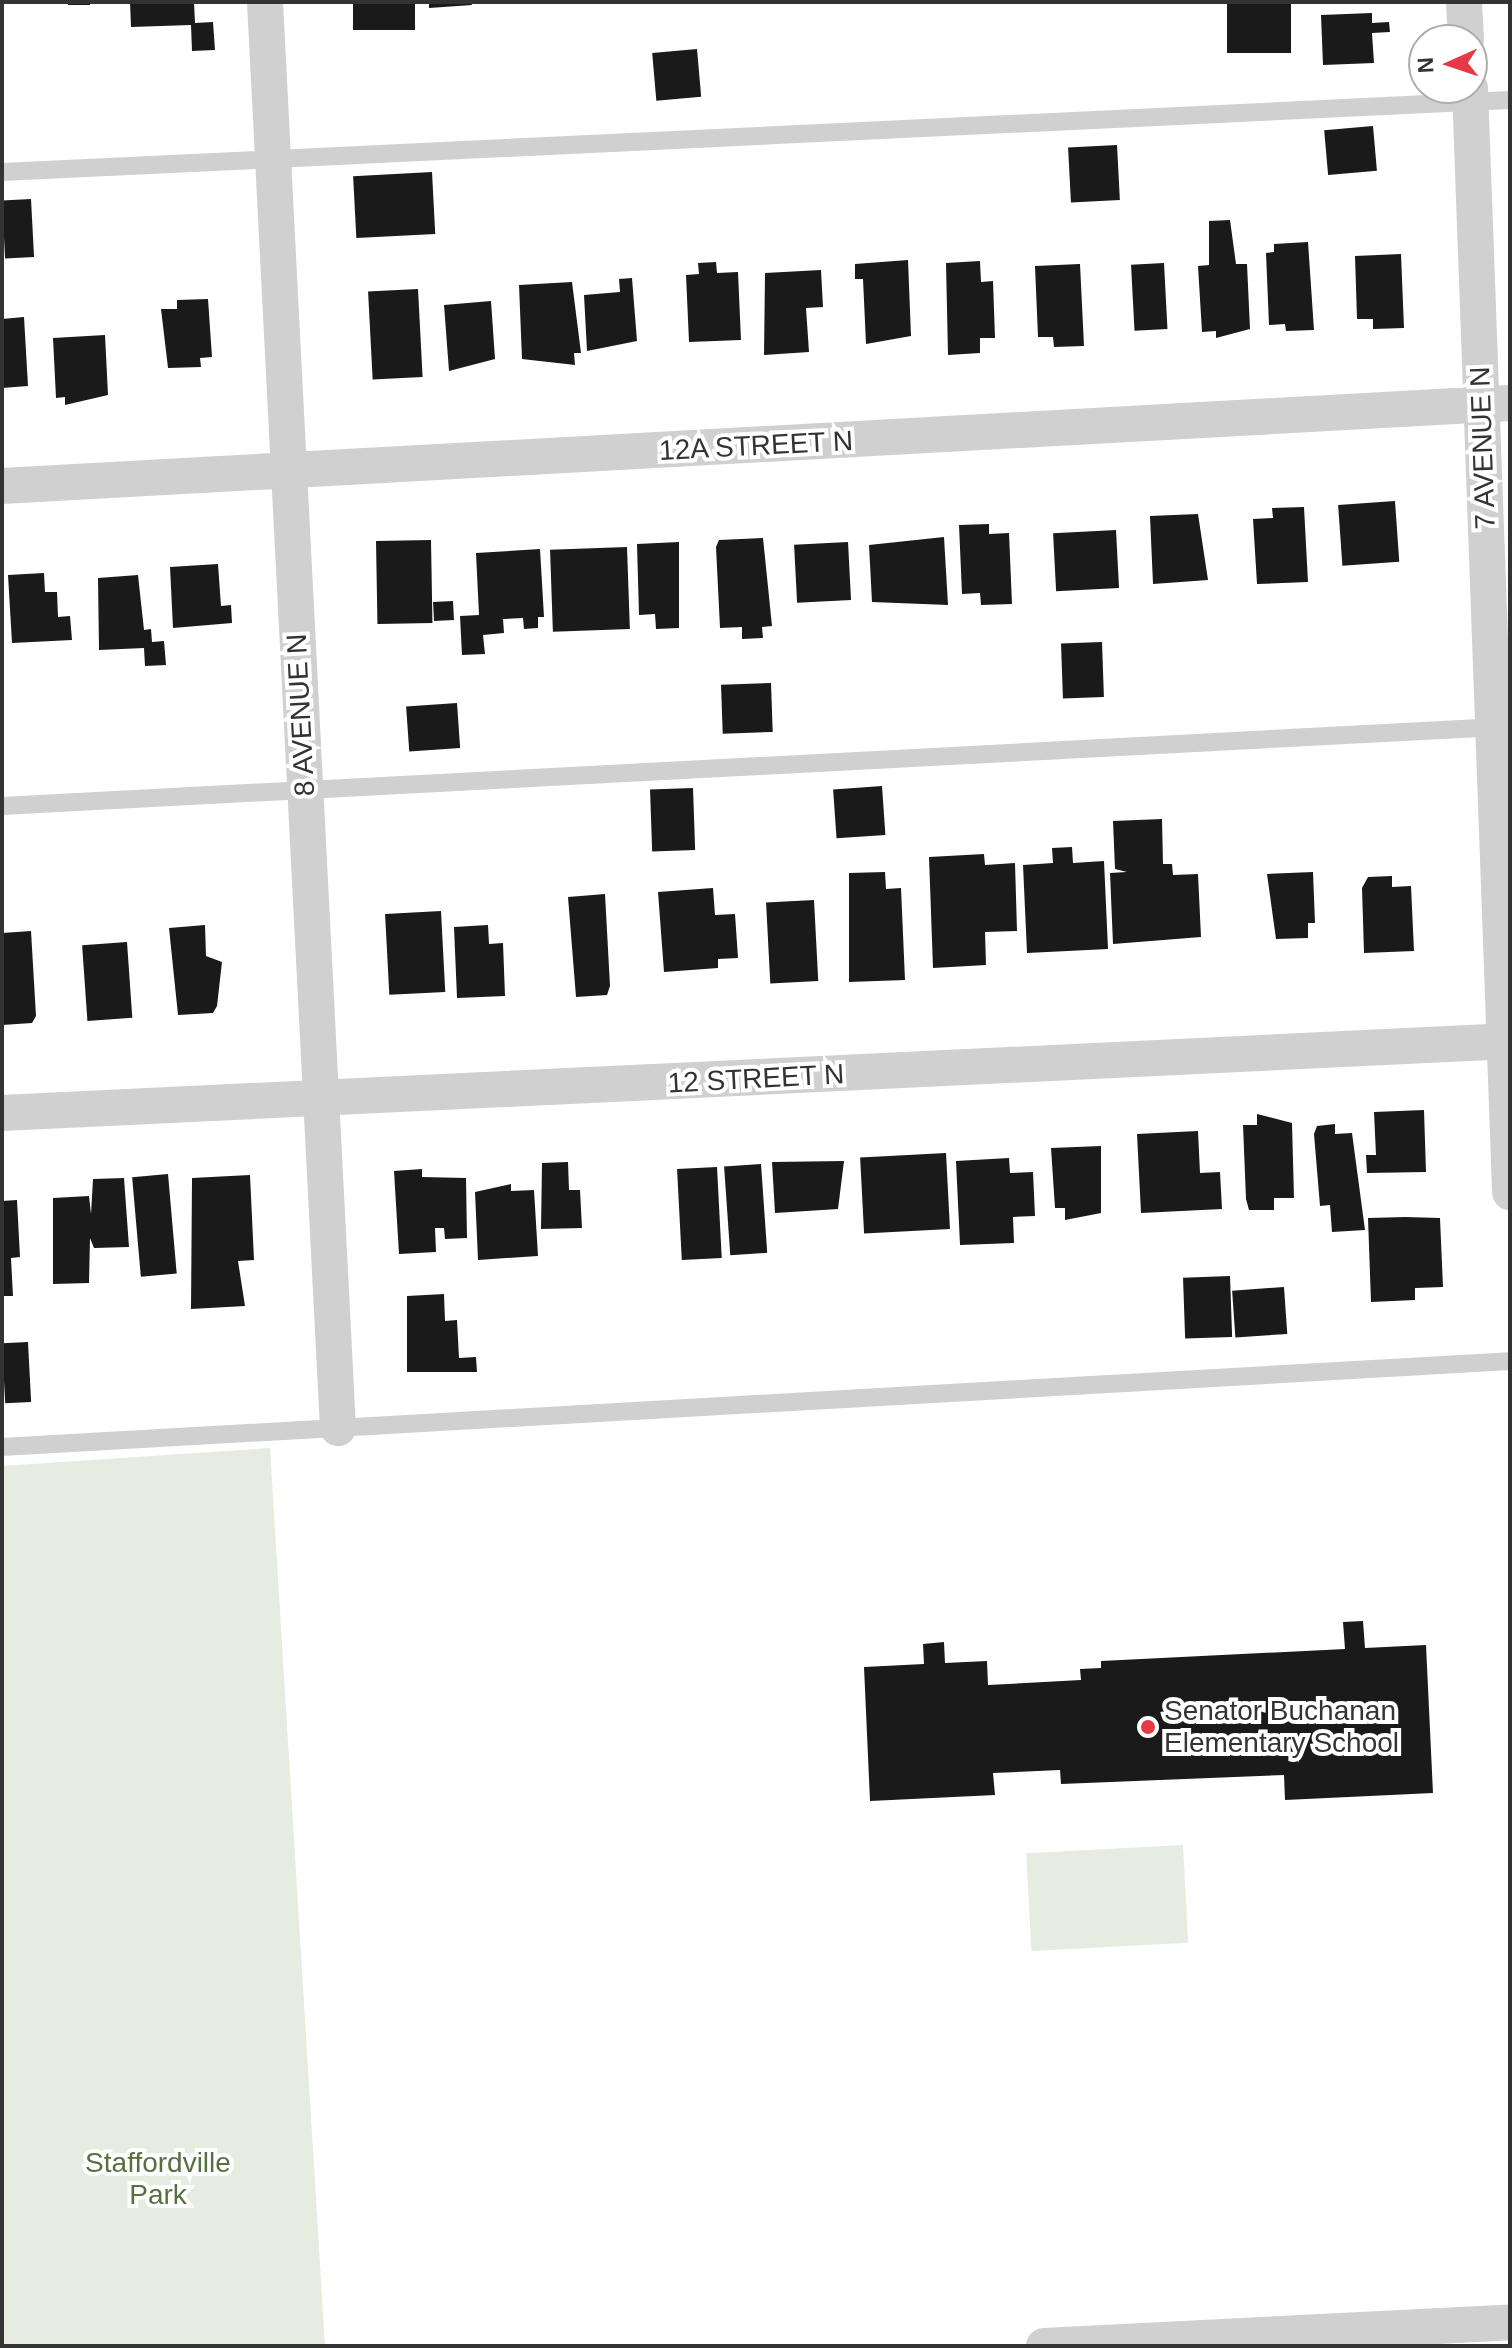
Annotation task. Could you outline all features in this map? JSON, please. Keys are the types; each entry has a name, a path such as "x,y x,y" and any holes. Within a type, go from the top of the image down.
{"street":[{"name":"8 AVENUE N","path":"265,2 286,473 306,793 338,1428"},
{"path":"1464,2 1465,24"},
{"name":"7 AVENUE N","path":"1471,104 1495,404 1510,1192"},
{"name":"12A STREET N","path":"2,486 286,473 1495,404"},
{"name":"12 STREET N","path":"2,1113 321,1101 1508,1041"},
{"path":"1044,2346 1510,2322"}],"lane":[{"path":"1488,98 1510,100"},
{"path":"2,172 272,155 1408,99"},
{"path":"2,806 306,793 1502,727"},
{"path":"2,1447 1510,1361"}],"green space":[{"name":"Staffordville Park","path":"270,1448 325,2346 2,2346 2,1466"},
{"path":"1183,1845 1188,1943 1031,1951 1026,1853"}],"building":[{"path":"68,2 90,2 90,5 68,5"},
{"path":"130,2 194,2 195,23 213,22 215,50 192,51 191,25 131,27"},
{"path":"353,2 415,2 415,30 353,30"},
{"path":"429,2 471,2 472,5 429,8"},
{"path":"1227,2 1291,2 1291,53 1227,53"},
{"path":"1372,13 1372,23 1389,22 1390,32 1372,33 1374,63 1323,65 1321,15"},
{"path":"697,49 701,97 656,101 652,53"},
{"path":"1373,126 1377,171 1328,175 1324,130"},
{"path":"1117,145 1120,200 1071,202 1068,148"},
{"path":"432,172 435,234 356,238 353,176"},
{"path":"31,199 34,257 5,258 2,201"},
{"path":"1230,220 1236,264 1247,264 1250,329 1216,338 1216,331 1202,332 1198,266 1209,265 1209,221"},
{"path":"1308,242 1314,330 1286,331 1285,324 1269,325 1266,253 1274,252 1274,244"},
{"path":"1401,254 1404,328 1373,329 1373,319 1357,319 1355,256"},
{"path":"908,260 911,336 866,344 863,279 855,279 855,264"},
{"path":"980,261 981,282 993,281 995,338 980,338 980,353 948,355 946,263"},
{"path":"716,262 717,273 738,272 741,340 689,342 686,275 699,274 698,263"},
{"path":"1164,263 1167,329 1134,331 1131,265"},
{"path":"1080,264 1084,346 1054,347 1053,337 1038,337 1035,266"},
{"path":"821,270 823,307 806,308 809,352 764,355 765,273"},
{"path":"632,278 637,341 587,351 584,295 620,292 619,279"},
{"path":"572,282 581,353 574,353 575,365 522,359 519,285"},
{"path":"418,289 423,377 373,379 368,292"},
{"path":"208,299 212,357 200,358 201,367 168,368 161,309 177,309 177,300"},
{"path":"491,301 495,359 449,371 444,305"},
{"path":"24,317 28,386 2,388 2,319"},
{"path":"105,335 108,395 65,405 65,397 56,398 53,338"},
{"path":"1395,501 1399,562 1342,566 1338,505"},
{"path":"1304,507 1308,582 1257,584 1253,519 1273,518 1272,508"},
{"path":"1198,514 1208,580 1153,584 1150,516"},
{"path":"989,524 989,534 1009,533 1012,604 981,605 980,593 962,594 959,525"},
{"path":"1116,530 1119,588 1056,591 1053,533"},
{"path":"944,537 948,605 872,602 869,545"},
{"path":"763,538 772,626 762,627 763,638 742,639 742,627 720,628 716,547 719,540"},
{"path":"431,540 432,623 377,624 376,541"},
{"path":"679,542 679,628 656,629 655,614 639,615 637,544"},
{"path":"848,542 851,600 797,603 794,545"},
{"path":"627,547 630,629 553,632 550,550"},
{"path":"540,549 544,617 538,617 538,628 524,629 523,618 503,619 504,633 483,635 485,654 462,655 460,616 479,615 476,553"},
{"path":"218,564 221,606 231,605 232,623 173,628 170,567"},
{"path":"44,573 45,592 57,592 58,617 70,616 72,640 12,643 8,575"},
{"path":"138,575 144,630 151,629 152,642 164,641 166,665 145,666 144,648 99,650 98,578"},
{"path":"453,601 454,620 434,621 433,602"},
{"path":"1102,642 1104,697 1063,698 1061,643"},
{"path":"771,683 773,732 723,734 721,685"},
{"path":"457,703 460,748 409,751 406,707"},
{"path":"882,786 885,835 837,838 833,789"},
{"path":"693,788 695,850 652,851 650,790"},
{"path":"1162,819 1163,864 1172,864 1173,875 1198,874 1201,937 1113,944 1110,873 1127,872 1115,869 1113,821"},
{"path":"1072,847 1073,863 1104,861 1108,949 1027,953 1023,865 1053,863 1052,848"},
{"path":"984,854 985,865 1015,863 1017,931 985,932 986,965 933,968 929,857"},
{"path":"885,872 886,889 901,888 905,980 849,982 849,873"},
{"path":"1313,872 1315,923 1308,923 1308,938 1276,939 1267,874"},
{"path":"1392,876 1392,887 1411,886 1414,951 1364,953 1362,888 1368,877"},
{"path":"713,888 715,915 735,914 738,958 718,959 718,968 664,972 658,892"},
{"path":"605,894 610,986 607,995 576,997 568,897"},
{"path":"814,900 818,981 770,983 766,903"},
{"path":"441,911 445,992 389,995 385,914"},
{"path":"205,925 206,956 222,962 217,1006 213,1013 178,1015 169,928"},
{"path":"488,925 489,944 503,943 505,996 457,998 454,927"},
{"path":"31,931 36,1016 32,1023 2,1025 2,933"},
{"path":"127,942 132,1018 87,1021 82,945"},
{"path":"1424,1110 1426,1172 1367,1173 1366,1155 1376,1155 1374,1112"},
{"path":"1257,1114 1292,1123 1294,1198 1274,1198 1274,1210 1249,1210 1246,1199 1243,1125 1257,1125"},
{"path":"1335,1124 1335,1134 1352,1133 1365,1230 1332,1232 1330,1205 1320,1206 1314,1134 1317,1126"},
{"path":"1198,1131 1200,1173 1220,1172 1222,1209 1141,1213 1137,1134"},
{"path":"1101,1146 1101,1213 1065,1220 1065,1208 1055,1208 1051,1148"},
{"path":"946,1153 950,1229 864,1233 860,1158"},
{"path":"1009,1158 1010,1173 1033,1172 1035,1216 1013,1217 1014,1243 960,1245 956,1161"},
{"path":"844,1161 838,1209 775,1213 772,1162"},
{"path":"568,1162 569,1190 580,1190 582,1228 541,1229 542,1163"},
{"path":"761,1164 767,1253 730,1255 724,1167"},
{"path":"717,1167 722,1258 682,1260 677,1169"},
{"path":"422,1169 422,1177 466,1178 467,1238 445,1239 444,1228 435,1228 436,1252 399,1254 394,1171"},
{"path":"168,1174 177,1274 141,1277 132,1177"},
{"path":"250,1175 254,1260 238,1261 245,1306 191,1309 192,1178"},
{"path":"124,1178 129,1247 94,1248 90,1238 89,1283 53,1284 53,1198 89,1196 91,1214 93,1179"},
{"path":"511,1184 511,1191 534,1190 538,1256 478,1260 475,1192"},
{"path":"17,1200 20,1257 11,1258 13,1296 2,1296 2,1201"},
{"path":"1368,1218 1440,1218 1443,1287 1415,1288 1415,1300 1371,1302"},
{"path":"1230,1276 1232,1337 1185,1339 1183,1278"},
{"path":"1284,1287 1287,1334 1235,1338 1232,1291"},
{"path":"444,1294 445,1321 457,1320 459,1358 476,1357 477,1372 407,1372 407,1296"},
{"path":"28,1342 31,1402 5,1403 2,1343"},
{"name":"Senator Buchanan Elementary School","path":"1363,1621 1365,1648 1426,1645 1433,1793 1285,1800 1284,1775 1061,1784 1060,1770 993,1773 995,1795 870,1801 864,1667 924,1664 923,1644 944,1642 945,1663 987,1661 988,1685 1081,1680 1080,1669 1101,1668 1101,1661 1345,1649 1343,1622"}],"place":[{"name":"Senator Buchanan Elementary School","path":"1148,1727"}]}
